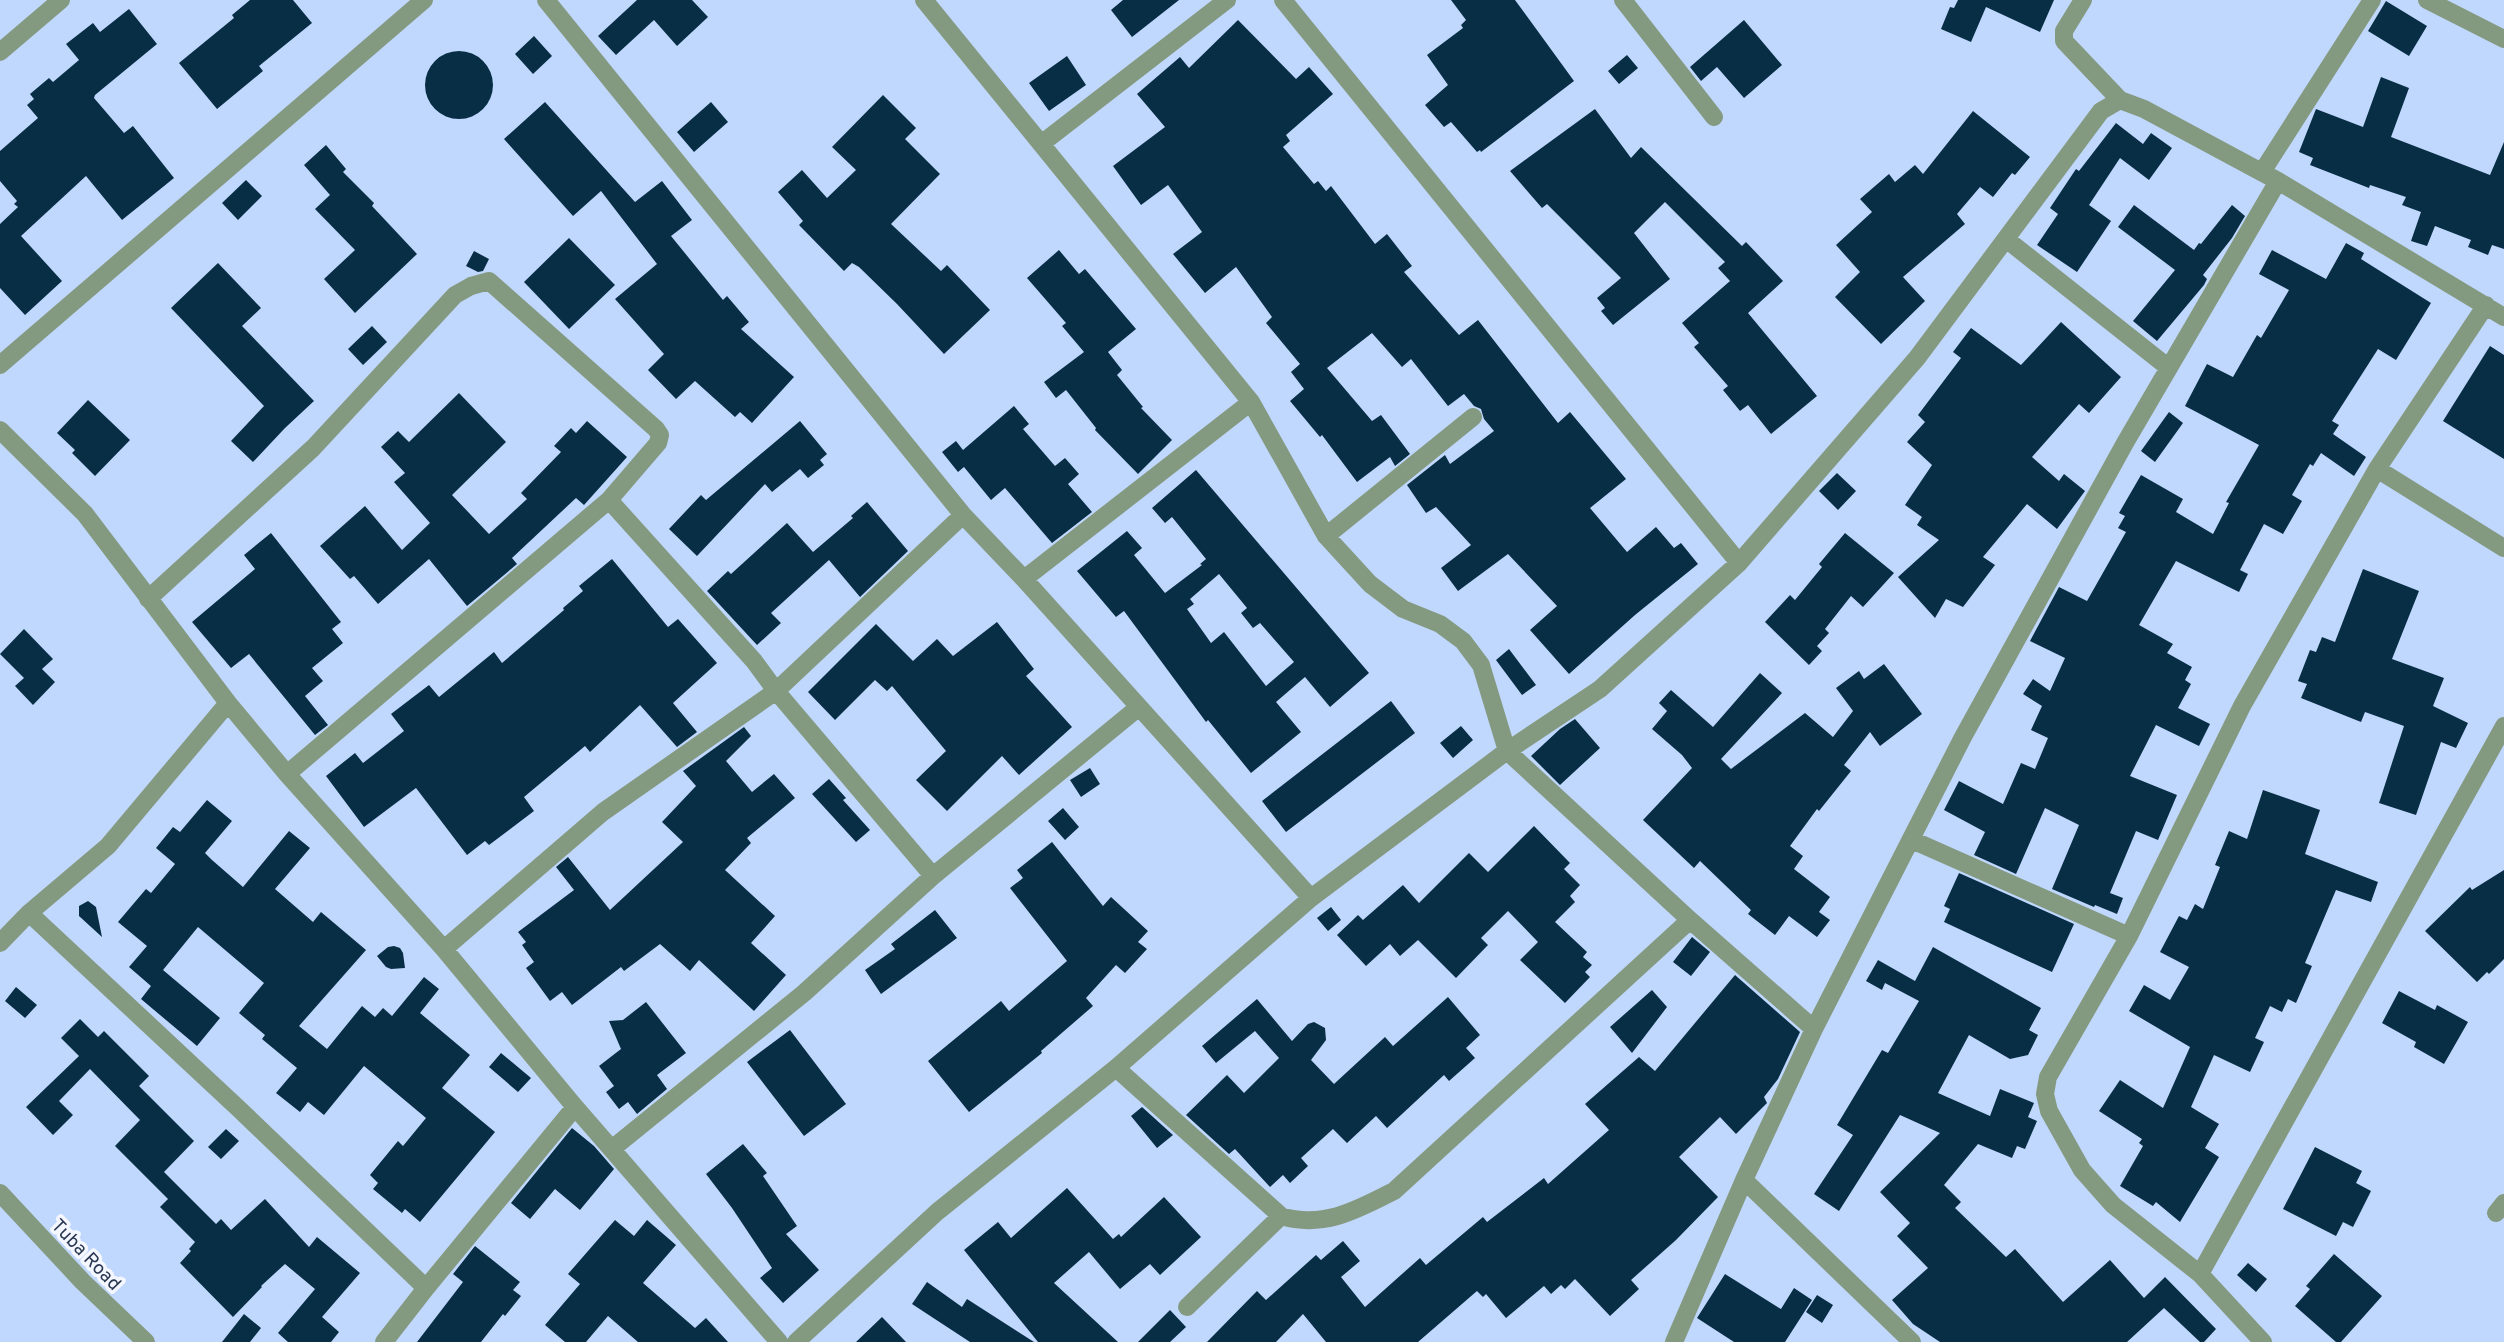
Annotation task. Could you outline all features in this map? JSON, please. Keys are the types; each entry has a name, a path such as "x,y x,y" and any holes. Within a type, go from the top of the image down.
{"street":[{"path":"0,52 61,0"},
{"path":"0,365 424,0"},
{"path":"546,0 963,515 1024,579 1311,898"},
{"path":"924,0 1251,402 1326,536 1370,584 1403,609 1440,624 1463,641 1481,665 1507,751 1690,920 1814,1029"},
{"path":"1041,144 1227,0"},
{"path":"1283,0 1739,563"},
{"path":"1623,0 1714,117"},
{"path":"2083,0 2064,31 2064,41 2120,100 2144,109 2278,181 2504,317"},
{"path":"2262,172 2372,0"},
{"path":"2427,0 2504,39"},
{"path":"796,1342 937,1212 1116,1069 1311,898 1507,751 1600,690 1739,563 1917,358 2101,111 2120,100"},
{"path":"1674,1342 1744,1180 1814,1029 1963,737 2169,368 2278,181"},
{"path":"2006,239 2169,368"},
{"path":"148,599 313,448 455,295 471,286 489,281 656,429 660,435 658,443 609,500 287,774"},
{"path":"2263,1342 2200,1274 2113,1205 2082,1170 2049,1111 2045,1094 2048,1077 2129,936 2242,706 2377,469 2486,306"},
{"path":"1024,579 1251,402"},
{"path":"1326,536 1472,417"},
{"path":"0,430 85,514 228,703 287,774 444,949 575,1107 779,1342"},
{"path":"2377,469 2504,548"},
{"path":"609,500 754,661 776,691 933,876"},
{"path":"444,949 603,812 776,691 963,515"},
{"path":"0,943 29,913 108,846 228,703"},
{"path":"613,1148 804,993 933,876 1139,707"},
{"path":"2200,1274 2504,726"},
{"path":"1912,840 2129,936"},
{"path":"29,913 426,1287"},
{"path":"1116,1069 1281,1216 1315,1222 1343,1214 1394,1191 1690,920"},
{"path":"384,1342 575,1107"},
{"path":"1744,1180 1912,1342"},
{"name":"Tuba Road","path":"0,1193 83,1282 146,1342"},
{"path":"1186,1307 1281,1216"}],"building":[{"path":"250,0 293,0 312,23 259,66 263,71 217,109 179,63 234,18 232,15"},
{"path":"637,0 692,0 708,17 677,46 654,20 616,55 598,36"},
{"path":"1123,0 1179,0 1132,37 1111,10"},
{"path":"1451,0 1515,0 1574,81 1481,152 1477,152 1451,122 1444,127 1425,105 1448,85 1427,55 1463,28 1461,25 1466,20"},
{"path":"1958,0 2054,0 2040,32 1986,7 1971,42 1941,29 1950,7 1954,8"},
{"path":"2386,1 2427,26 2409,56 2368,31"},
{"path":"129,9 157,44 94,98 124,133 133,126 174,178 122,220 86,176 21,236 62,281 25,315 0,288 0,224 18,207 14,204 17,201 0,181 0,151 38,118 27,105 34,99 30,94 49,78 53,82 79,60 66,44 93,23 100,32"},
{"path":"1238,20 1296,79 1309,67 1333,94 1286,135 1290,141 1283,147 1314,184 1318,181 1326,191 1331,186 1375,244 1387,234 1412,266 1404,272 1459,335 1478,320 1558,423 1570,412 1626,479 1590,508 1627,552 1656,527 1674,548 1681,543 1698,564 1569,674 1530,630 1557,606 1508,554 1458,591 1441,568 1471,545 1436,507 1426,513 1407,485 1445,455 1450,464 1494,431 1484,419 1481,409 1474,406 1464,394 1448,406 1411,359 1402,367 1372,333 1327,368 1372,421 1381,415 1410,454 1395,466 1390,457 1357,482 1322,435 1320,437 1290,401 1304,389 1291,372 1300,364 1266,323 1272,317 1236,267 1205,293 1173,254 1202,232 1168,185 1141,205 1113,166 1165,127 1137,94 1180,57 1189,68"},
{"path":"1744,20 1782,65 1744,98 1717,67 1701,81 1690,67"},
{"path":"534,36 552,56 533,74 515,54"},
{"path":"459,51 472,54 483,61 490,72 493,85 490,98 483,109 472,116 459,119 446,116 435,109 428,98 425,85 428,72 435,61 446,54"},
{"path":"1627,55 1638,68 1619,84 1608,71"},
{"path":"1067,56 1086,85 1049,111 1029,83"},
{"path":"2381,77 2409,88 2391,137 2490,175 2504,142 2504,249 2492,245 2488,255 2468,247 2471,240 2435,226 2427,246 2411,241 2421,212 2402,205 2406,197 2370,185 2369,188 2310,165 2313,158 2299,152 2316,109 2363,127"},
{"path":"883,95 916,128 905,139 940,174 891,224 941,271 947,265 990,310 944,354 859,267 852,263 844,271 799,225 803,221 778,192 802,170 827,198 856,170 832,147"},
{"path":"545,102 635,202 662,181 692,220 671,236 723,300 727,296 749,322 741,329 794,377 752,423 740,412 735,417 695,381 676,399 648,370 664,354 615,299 657,264 601,191 573,216 504,139"},
{"path":"711,102 728,122 694,152 677,132"},
{"path":"1595,109 1631,158 1641,147 1742,246 1746,242 1783,281 1748,313 1817,396 1771,434 1748,405 1740,411 1723,390 1728,386 1694,347 1699,343 1682,323 1730,281 1718,268 1725,262 1665,202 1634,233 1670,279 1613,325 1601,311 1605,308 1597,298 1621,278 1547,204 1542,208 1510,171"},
{"path":"1973,111 2030,157 2015,175 2012,173 1993,197 1980,187 1957,214 1965,224 1903,277 1925,301 1881,344 1835,297 1860,272 1836,245 1872,212 1860,199 1889,174 1895,182 1915,165 1923,174"},
{"path":"2116,123 2143,144 2151,133 2172,148 2149,180 2120,158 2089,205 2111,221 2077,272 2037,245 2058,214 2050,208 2076,169 2079,171"},
{"path":"326,145 346,169 343,172 374,203 372,206 417,254 355,313 324,279 355,250 315,209 330,195 304,165"},
{"path":"246,180 262,196 238,220 222,203"},
{"path":"2134,205 2194,250 2232,205 2245,216 2232,238 2203,275 2207,279 2204,285 2157,341 2133,321 2175,270 2118,227"},
{"path":"569,238 615,285 569,329 524,282"},
{"path":"2346,243 2364,253 2361,259 2431,303 2396,360 2378,349 2332,421 2339,425 2333,434 2366,457 2354,476 2321,453 2313,466 2310,464 2292,495 2302,501 2283,534 2264,524 2240,570 2248,574 2239,592 2176,561 2139,625 2173,644 2167,653 2192,667 2185,680 2191,684 2178,708 2210,724 2199,746 2156,725 2130,776 2177,795 2158,840 2136,831 2110,893 2123,898 2117,914 2052,889 2079,825 2045,808 2016,874 1974,855 1985,832 1944,810 1959,781 2003,804 2021,763 2035,769 2048,738 2031,730 2042,706 2023,694 2033,679 2050,691 2065,658 2030,641 2059,587 2087,601 2126,532 2118,528 2125,516 2119,513 2141,475 2183,499 2176,512 2213,534 2229,503 2226,502 2259,445 2185,406 2207,364 2233,377 2257,335 2261,338 2289,290 2259,274 2272,250 2326,279"},
{"path":"1059,250 1079,274 1085,269 1136,329 1108,352 1122,370 1117,375 1143,407 1141,408 1172,440 1138,474 1095,430 1066,390 1056,398 1044,382 1084,352 1062,326 1066,323 1027,278"},
{"path":"474,251 489,259 483,271 478,272 466,266"},
{"path":"218,263 261,308 242,326 314,401 253,462 231,441 264,406 171,308"},
{"path":"2061,322 2121,377 2089,413 2079,404 2032,457 2059,481 2064,474 2085,491 2057,529 2027,504 1983,557 1995,565 1963,607 1946,599 1935,618 1898,577 1939,540 1917,525 1922,517 1905,505 1932,465 1907,442 1925,422 1918,415 1961,358 1953,352 1971,328 2021,365"},
{"path":"372,326 387,342 363,365 348,349"},
{"path":"2490,346 2504,355 2504,459 2443,421"},
{"path":"459,393 506,442 452,495 489,534 527,499 521,493 561,452 554,446 571,428 576,433 587,421 627,457 584,505 576,498 512,558 517,564 467,606 429,559 378,604 354,576 350,579 320,546 365,506 402,550 430,523 394,482 405,473 381,447 398,431 409,442"},
{"path":"88,400 130,440 95,476 72,453 75,450 57,433"},
{"path":"1014,406 1029,424 1023,429 1055,466 1065,458 1079,474 1068,484 1092,512 1052,543 1005,488 991,500 964,467 958,472 942,452 956,441 963,450"},
{"path":"2169,412 2183,423 2155,462 2141,451"},
{"path":"800,421 827,454 820,460 824,465 808,478 800,469 772,492 765,484 697,556 669,529 701,495 706,500"},
{"path":"1196,470 1369,673 1330,707 1305,677 1276,702 1301,732 1251,773 1208,720 1206,722 1124,611 1116,617 1077,571 1127,531 1142,548 1134,555 1165,593 1202,565 1200,564 1206,559 1172,517 1165,523 1152,508","holes":["1219,574 1247,608 1241,613 1253,628 1260,623 1294,662 1266,686 1224,632 1211,643 1187,609 1194,604 1190,599"]},
{"path":"1837,473 1856,491 1838,510 1819,491"},
{"path":"867,502 908,551 860,597 829,560 771,613 781,623 757,645 707,591 728,571 731,574 787,523 813,552 853,518 851,516"},
{"path":"271,533 341,622 332,629 343,643 312,668 323,681 305,696 328,725 315,735 249,654 231,668 192,622 255,569 244,555"},
{"path":"1845,533 1894,573 1863,607 1851,596 1825,629 1829,633 1817,646 1822,651 1809,665 1765,622 1790,595 1795,600 1822,567 1819,564"},
{"path":"612,559 668,627 678,619 717,663 673,703 697,732 677,747 640,705 590,752 585,746 524,797 534,811 489,845 485,841 467,855 416,788 364,827 326,776 355,753 363,763 404,731 391,714 429,685 439,697 494,652 502,663 564,610 563,608 583,591 579,586"},
{"path":"2363,569 2419,591 2392,659 2444,678 2433,706 2468,723 2456,748 2441,742 2416,815 2379,803 2404,726 2365,712 2361,722 2301,698 2307,684 2298,681 2310,650 2316,652 2322,637 2335,642"},
{"path":"997,622 1034,669 1026,676 1072,727 1019,775 1002,756 947,811 916,780 946,751 892,686 887,691 875,680 835,720 808,692 876,624 913,661 937,639 953,656"},
{"path":"24,629 53,659 42,669 55,682 33,705 15,686 24,678 0,654"},
{"path":"1509,649 1536,685 1522,695 1496,660"},
{"path":"1884,664 1922,714 1880,746 1870,732 1844,765 1851,771 1819,811 1817,809 1790,846 1803,856 1794,869 1830,897 1819,912 1830,920 1817,937 1789,916 1775,935 1748,914 1751,910 1700,861 1694,868 1643,820 1692,768 1682,755 1652,729 1667,711 1659,703 1671,690 1713,727 1760,673 1782,693 1721,759 1731,769 1805,713 1833,737 1853,711 1836,688 1859,671 1864,679"},
{"path":"1391,701 1415,733 1286,832 1262,801"},
{"path":"1575,719 1600,748 1560,785 1531,756"},
{"path":"1461,726 1473,740 1453,758 1440,743"},
{"path":"744,727 751,736 726,761 752,792 774,774 795,798 747,838 751,843 725,870 775,916 751,943 786,975 754,1011 699,960 690,971 660,944 624,971 621,967 572,1005 562,992 550,1001 526,968 534,962 522,945 526,942 518,932 574,890 556,867 568,857 610,910 683,842 662,822 696,786 683,771"},
{"path":"1090,768 1100,784 1081,797 1070,780"},
{"path":"829,779 846,798 843,800 870,830 856,842 812,794"},
{"path":"2263,790 2320,810 2305,854 2378,882 2371,902 2336,890 2305,963 2312,966 2296,1003 2288,999 2282,1012 2270,1006 2255,1038 2264,1042 2250,1072 2214,1055 2191,1107 2219,1124 2205,1148 2219,1157 2180,1222 2156,1202 2153,1206 2120,1186 2143,1146 2139,1143 2142,1139 2099,1111 2120,1080 2163,1108 2190,1047 2129,1011 2144,985 2170,1000 2189,967 2160,952 2179,916 2187,920 2195,904 2203,909 2220,867 2215,865 2229,831 2247,839"},
{"path":"207,800 232,821 205,853 212,860 243,887 289,831 310,848 275,889 313,922 321,912 366,950 299,1026 327,1049 362,1006 375,1017 383,1008 392,1016 424,977 439,989 420,1013 470,1055 442,1088 495,1132 420,1222 405,1209 402,1213 373,1189 378,1183 370,1175 398,1141 403,1146 426,1118 364,1066 324,1115 308,1102 300,1112 276,1093 297,1068 262,1039 265,1035 239,1013 264,983 198,927 163,970 220,1018 197,1046 141,999 151,986 129,967 147,946 118,922 146,889 151,893 175,864 156,848 173,827 180,832"},
{"path":"1063,808 1079,827 1065,840 1048,821"},
{"path":"1534,826 1570,863 1564,869 1580,885 1570,896 1575,902 1555,922 1587,952 1583,957 1592,965 1585,972 1590,977 1565,1003 1520,960 1538,942 1508,911 1481,938 1488,945 1456,978 1418,940 1400,956 1390,944 1366,966 1337,935 1358,915 1363,920 1403,885 1419,903 1469,853 1488,872"},
{"path":"1052,842 1103,906 1111,897 1148,931 1138,942 1147,949 1125,973 1116,965 1086,998 1093,1006 1041,1051 1042,1053 969,1112 928,1061 1001,1001 1009,1011 1067,961 1010,888 1023,878 1017,870"},
{"path":"2504,870 2504,959 2477,982 2425,931 2470,887 2472,890"},
{"path":"1959,873 2074,924 2052,972 1944,922 1950,909 1944,906"},
{"path":"88,901 96,907 102,937 79,916 79,906"},
{"path":"1331,907 1341,920 1328,931 1317,918"},
{"path":"935,910 957,938 881,994 865,970 895,949 891,944"},
{"path":"1692,937 1710,952 1691,976 1673,962"},
{"path":"388,947 400,948 403,953 405,968 386,967 377,956"},
{"path":"1933,947 2041,1008 2029,1030 2038,1035 2028,1055 2010,1059 1969,1035 1938,1093 1990,1116 2000,1089 2034,1103 2028,1117 2037,1121 2025,1149 2017,1146 2012,1158 1978,1144 1944,1185 1961,1202 1955,1208 2006,1257 2015,1249 2063,1302 2110,1260 2144,1298 2165,1277 2216,1329 2204,1342 2200,1342 2164,1308 2127,1342 1940,1342 1913,1324 1892,1300 1928,1268 1897,1236 1910,1223 1880,1192 1940,1133 1900,1115 1839,1211 1814,1194 1853,1135 1837,1125 1882,1050 1888,1053 1919,1001 1885,983 1882,990 1866,981 1878,960 1915,981"},
{"path":"1735,975 1800,1032 1778,1079 1764,1097 1767,1103 1736,1134 1720,1117 1679,1157 1718,1197 1676,1240 1631,1280 1639,1289 1610,1316 1575,1279 1565,1289 1561,1285 1551,1294 1544,1286 1506,1318 1486,1294 1483,1297 1477,1291 1418,1342 1326,1342 1303,1314 1276,1342 1207,1342 1257,1291 1266,1300 1316,1255 1321,1260 1343,1241 1360,1261 1341,1277 1365,1307 1420,1258 1426,1265 1483,1217 1487,1222 1544,1178 1548,1184 1609,1130 1585,1104 1639,1057 1655,1071"},
{"path":"16,987 37,1005 25,1018 5,1001"},
{"path":"1652,990 1667,1007 1632,1053 1610,1027"},
{"path":"2399,991 2435,1010 2437,1005 2468,1022 2444,1064 2414,1047 2416,1042 2382,1023"},
{"path":"1448,997 1480,1035 1466,1048 1475,1058 1449,1081 1444,1075 1387,1128 1376,1116 1347,1143 1333,1129 1301,1158 1308,1166 1290,1183 1283,1175 1270,1187 1235,1149 1229,1154 1186,1115 1227,1075 1244,1093 1279,1058 1255,1031 1216,1063 1202,1046 1257,999 1292,1041 1308,1024 1314,1022 1325,1028 1326,1040 1311,1060 1334,1084 1385,1037 1393,1046"},
{"path":"646,1002 686,1053 657,1075 667,1089 637,1114 628,1102 619,1109 606,1092 614,1086 599,1066 621,1049 609,1021 623,1020"},
{"path":"80,1019 98,1037 104,1031 149,1076 139,1086 194,1141 164,1172 216,1224 221,1219 231,1230 265,1199 309,1247 317,1237 360,1273 322,1317 339,1332 331,1342 288,1342 278,1333 315,1289 285,1264 233,1317 180,1263 195,1242 160,1207 168,1199 115,1146 140,1120 90,1069 59,1101 73,1115 53,1135 26,1107 79,1056 61,1038"},
{"path":"790,1030 846,1104 804,1136 747,1062"},
{"path":"501,1053 531,1078 518,1092 489,1067"},
{"path":"1142,1107 1173,1135 1157,1148 1131,1116"},
{"path":"572,1128 594,1146 614,1169 580,1210 555,1189 530,1219 511,1203"},
{"path":"226,1129 239,1141 221,1159 208,1147"},
{"path":"743,1144 767,1173 763,1176 797,1226 786,1234 819,1270 783,1303 760,1278 772,1268 706,1174"},
{"path":"2315,1147 2362,1171 2356,1183 2371,1191 2353,1227 2343,1222 2336,1236 2283,1209"},
{"path":"1067,1188 1113,1239 1119,1234 1121,1237 1164,1197 1201,1237 1160,1275 1150,1264 1120,1289 1089,1252 1054,1283 1118,1342 1038,1342 964,1250 998,1222 1011,1238"},
{"path":"615,1220 634,1236 647,1220 676,1245 643,1283 695,1328 706,1318 728,1342 638,1342 608,1316 586,1342 565,1342 545,1325 580,1284 568,1274"},
{"path":"475,1246 520,1282 513,1290 521,1296 481,1342 417,1342 463,1282 453,1274"},
{"path":"2334,1254 2382,1296 2341,1342 2336,1342 2295,1306 2310,1289 2306,1286"},
{"path":"2248,1263 2267,1279 2256,1292 2237,1275"},
{"path":"1725,1274 1781,1309 1794,1288 1812,1300 1785,1342 1734,1342 1697,1318"},
{"path":"927,1282 962,1307 967,1299 1034,1342 970,1342 912,1304"},
{"path":"1817,1295 1833,1305 1822,1323 1806,1312"},
{"path":"1170,1310 1186,1327 1170,1342 1138,1342"},
{"path":"244,1314 261,1328 250,1342 222,1342"},
{"path":"882,1317 906,1342 856,1342"}]}
